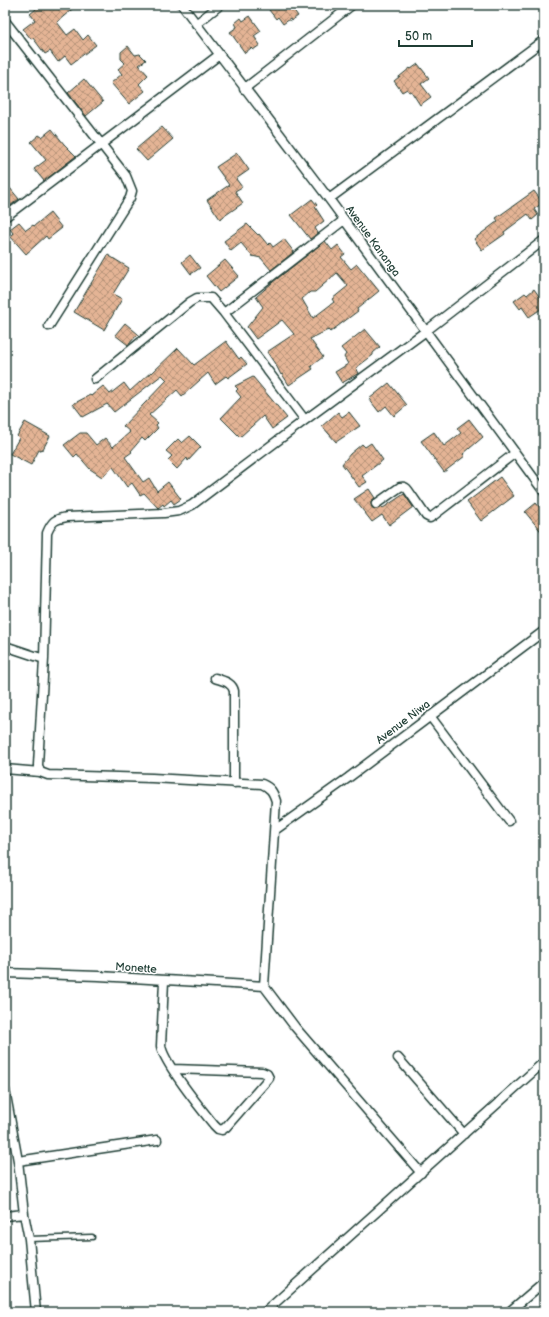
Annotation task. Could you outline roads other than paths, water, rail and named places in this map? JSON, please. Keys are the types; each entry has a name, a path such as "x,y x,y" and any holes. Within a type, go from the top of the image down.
{"street":[{"name":"Avenue Kananga","path":"182,5 244,89 329,199 544,492"},
{"path":"196,24 220,5"},
{"path":"244,89 352,5"},
{"path":"5,21 101,146 126,176 132,191 130,198 49,326"},
{"path":"329,199 544,40"},
{"path":"5,217 101,146 219,55"},
{"path":"224,312 344,220"},
{"path":"40,772 38,765 44,659 47,533 50,524 57,519 67,517 164,513 179,511 192,505 426,331 544,240"},
{"path":"95,379 197,298 211,298 224,312 305,420"},
{"path":"376,504 400,487 406,488 426,516 430,518 515,452"},
{"name":"Avenue Niwa","path":"275,830 544,631"},
{"path":"5,646 44,659"},
{"path":"215,678 229,683 233,686 234,691 234,783"},
{"path":"430,716 509,821"},
{"path":"5,769 40,772 48,776 152,778 262,784 269,787 273,792 276,801 264,986 295,1027 420,1173"},
{"name":"Monette","path":"5,973 99,976 264,986"},
{"path":"164,981 162,1052 172,1069 218,1129 222,1130 269,1078 267,1074 262,1072 172,1069"},
{"path":"398,1058 464,1134"},
{"path":"265,1312 544,1062"},
{"path":"5,1090 18,1161 24,1214 29,1239 36,1312"},
{"path":"18,1161 157,1140"},
{"path":"5,1216 24,1214"},
{"path":"509,1312 544,1282"}],"lane":[{"path":"29,1239 92,1237"}]}
